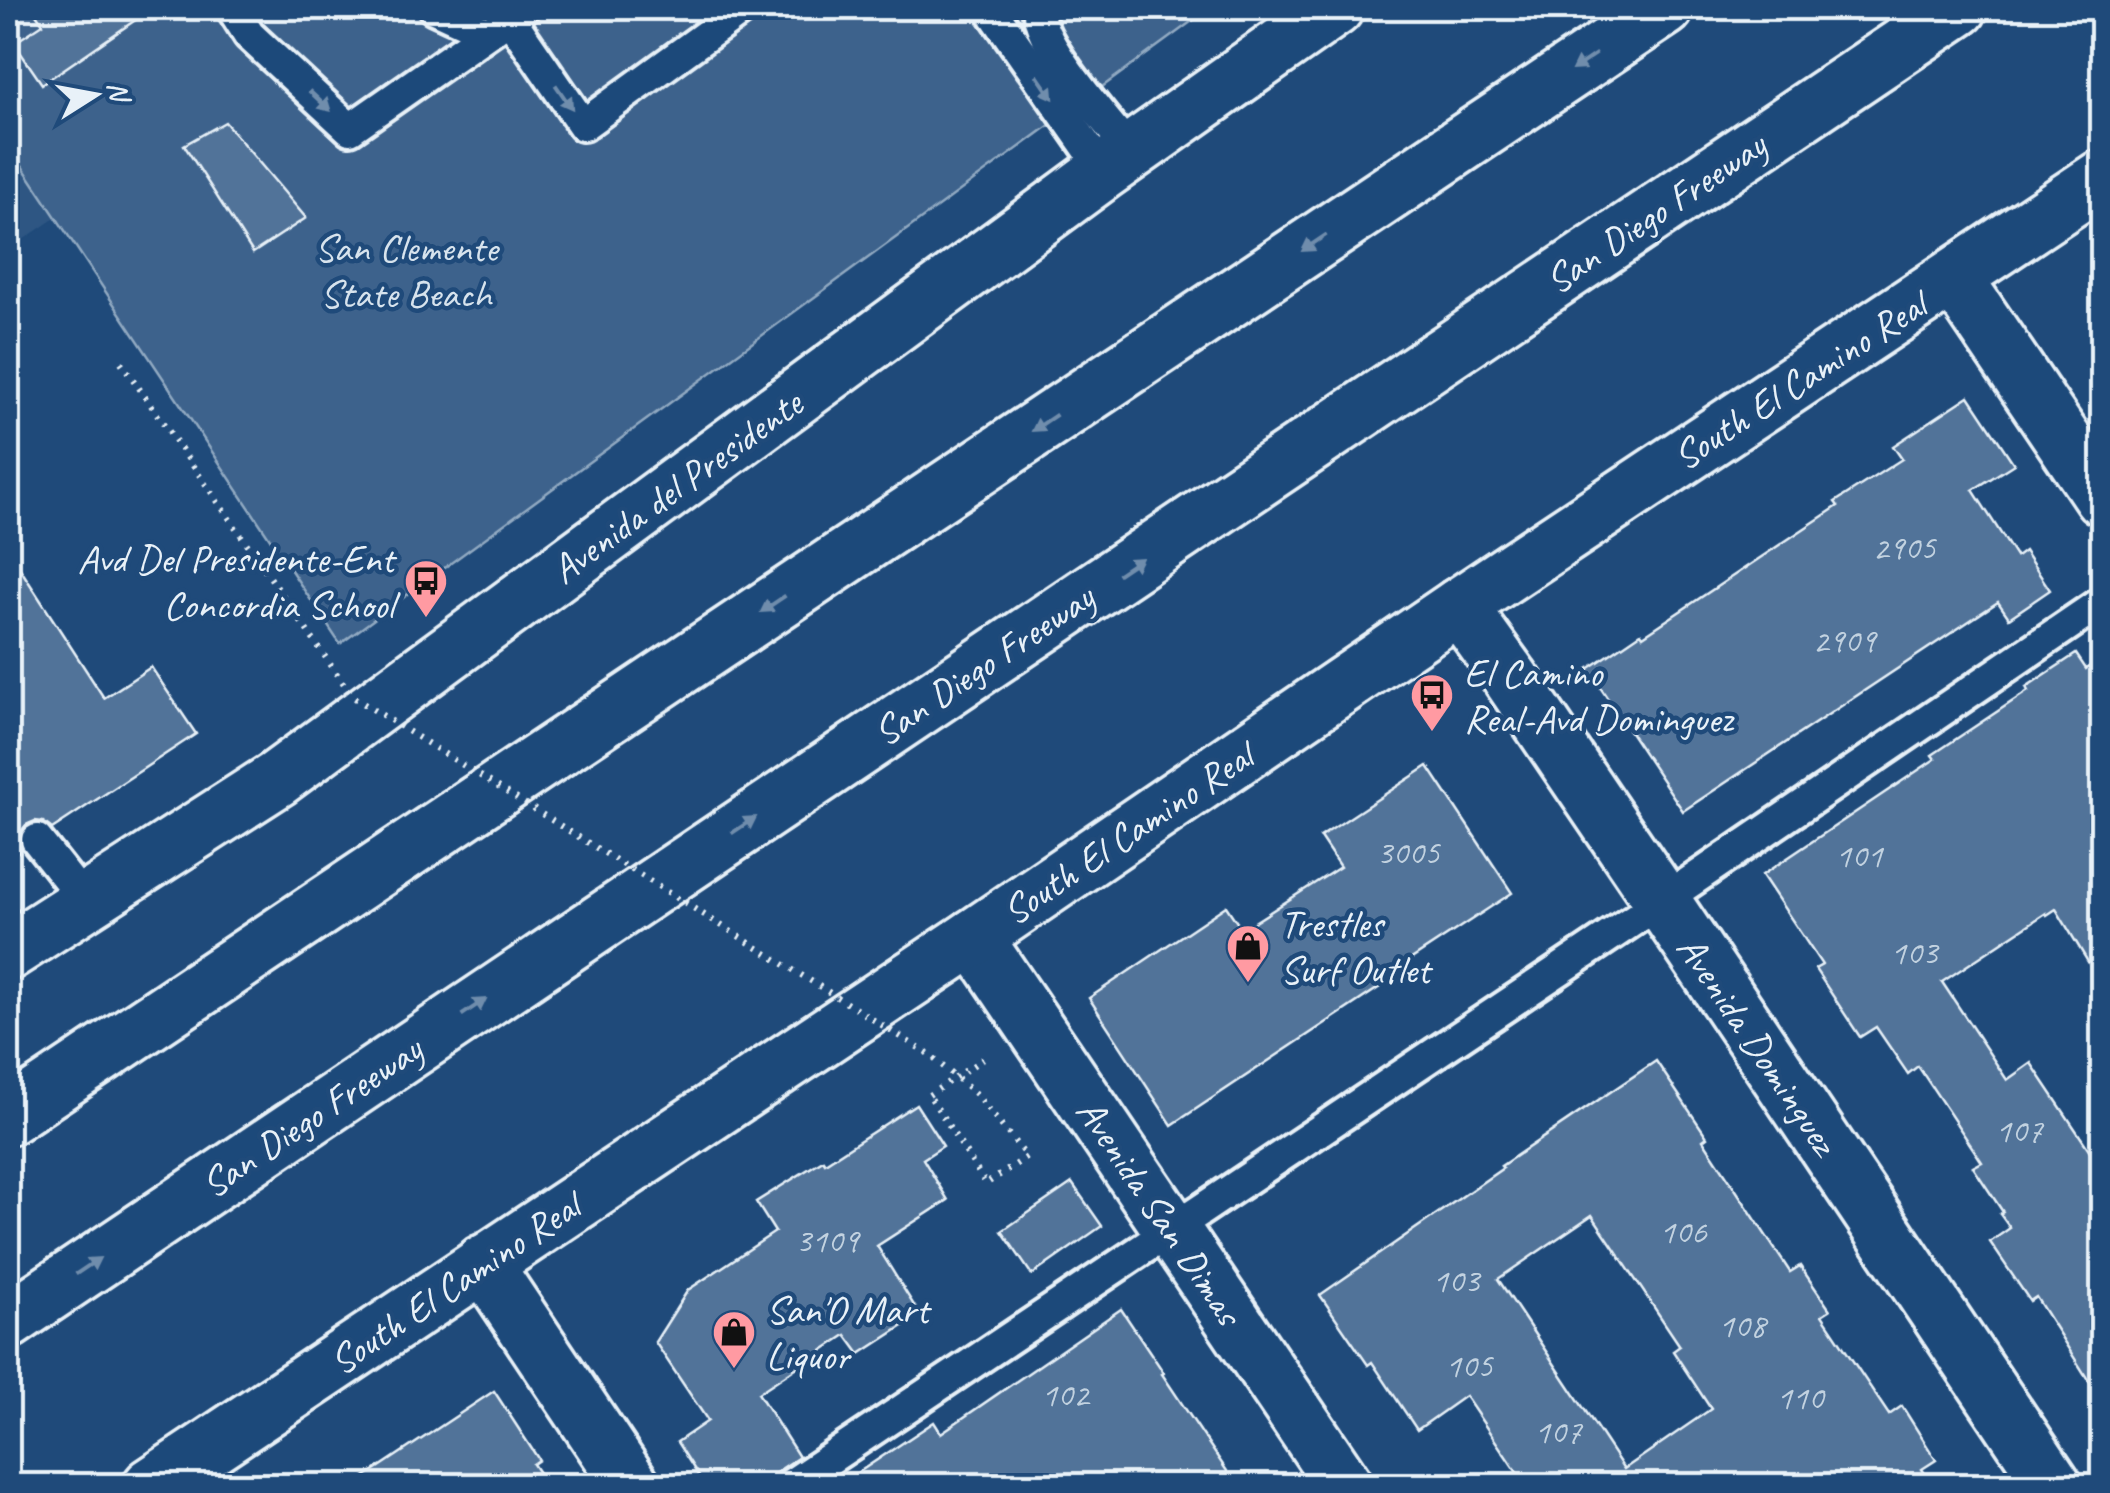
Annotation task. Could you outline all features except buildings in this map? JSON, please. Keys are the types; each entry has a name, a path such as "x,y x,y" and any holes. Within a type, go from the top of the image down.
{"main road":[{"name":"Avenida del Presidente","path":"8,952 277,779 1118,161 1336,8"},
{"path":"8,1117 1665,8"},
{"name":"San Diego Freeway","path":"8,1321 1959,8"},
{"name":"South El Camino Real","path":"151,1486 2102,178"},
{"path":"1954,278 2102,497"},
{"name":"Avenida Dominguez","path":"1459,606 2054,1486"},
{"name":"Avenida San Dimas","path":"974,937 1346,1486"},
{"path":"483,1262 632,1486"}],"lane":[{"path":"232,8 250,34 350,129 506,19"},
{"path":"434,8 506,19 583,125 744,8"},
{"path":"990,8 1118,161"},
{"path":"1038,8 1037,18 1053,52 1118,161"},
{"path":"789,1486 2102,602"},
{"path":"36,840 86,902"}],"path":[{"path":"121,362 353,697 927,1053 951,1074 964,1084 976,1094 1027,1158 986,1184 929,1095 944,1085 958,1075 1033,1025"}],"shaded area":[{"path":"8,145 55,218 8,250"}],"green space":[{"name":"San Clemente State Beach","path":"8,8 1210,8 340,644 8,145"}],"place":[{"name":"Avd Del Presidente-Ent Concordia School","path":"426,619"},
{"name":"El Camino Real-Avd Dominguez","path":"1432,733"},
{"name":"Trestles Surf Outlet","path":"1248,984"},
{"name":"San'O Mart Liquor","path":"734,1370"}]}
